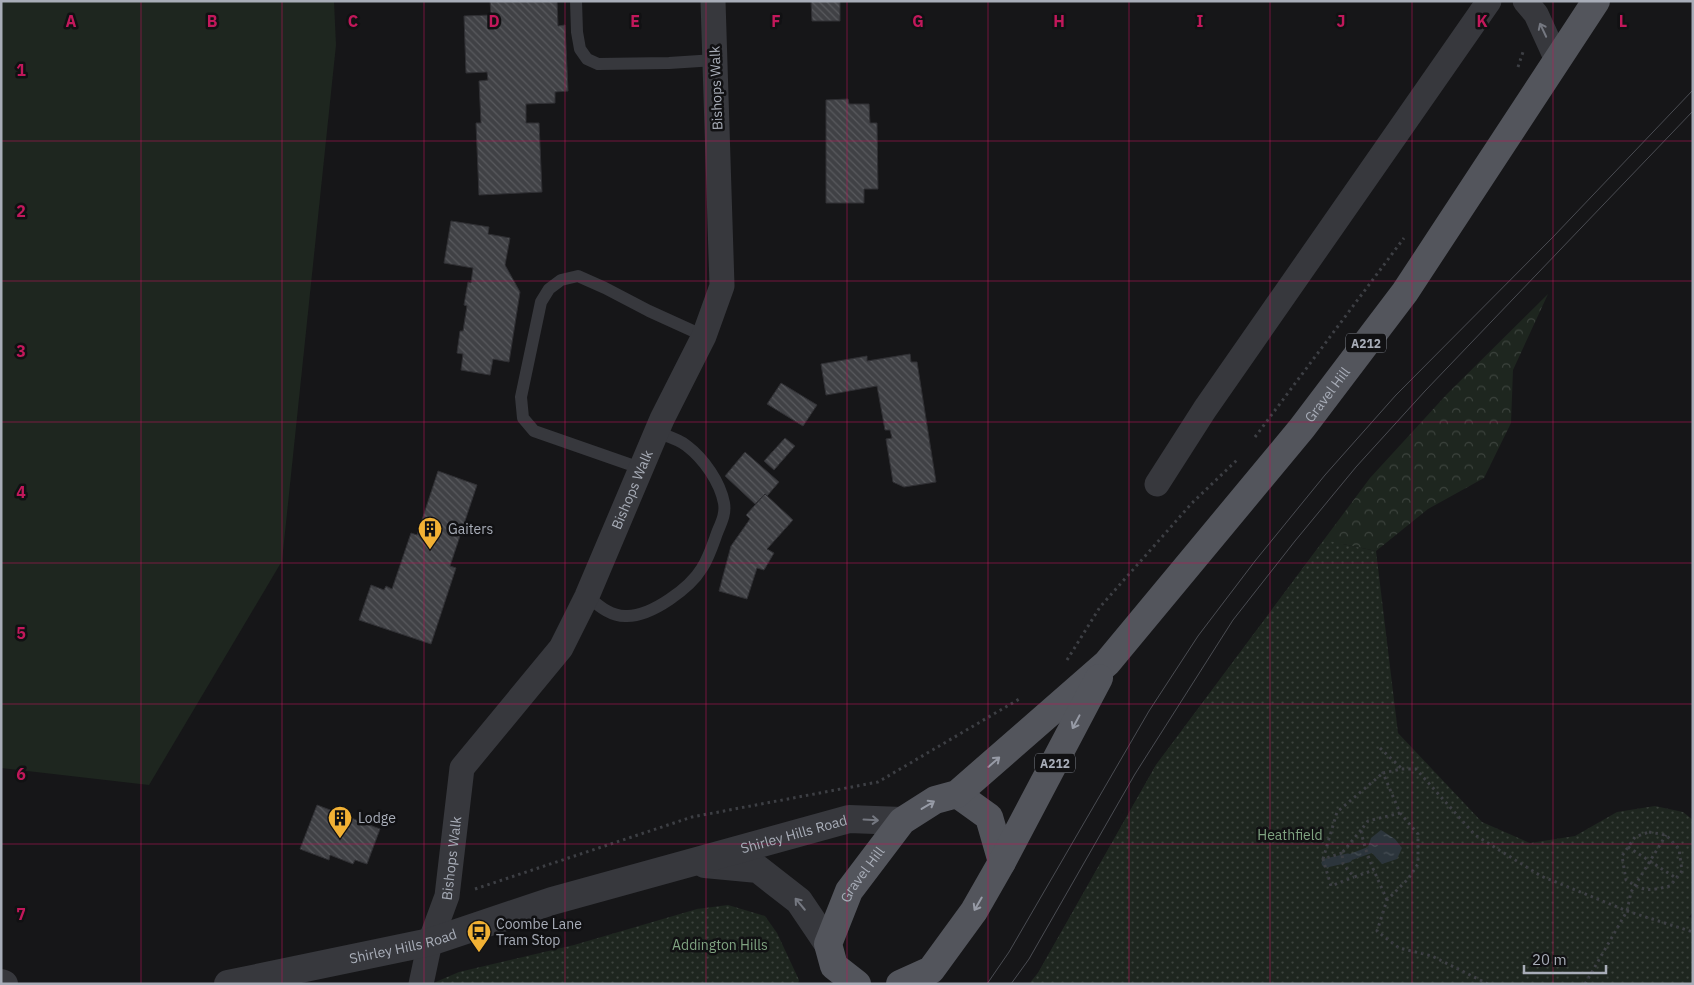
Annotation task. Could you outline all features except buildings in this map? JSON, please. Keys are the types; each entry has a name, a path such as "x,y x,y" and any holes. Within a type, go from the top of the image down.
{"main road":[{"name":"Gravel Hill","path":"830,965 849,891 902,821 935,800 956,794 1108,663 1302,428 1399,299 1596,1"},
{"name":"Gravel Hill","path":"900,984 926,977 974,911 1108,663"},
{"path":"956,794 989,817 1002,862"},
{"path":"830,965 856,984"}],"street":[{"name":"Bishops Walk","path":"421,984 430,942 447,896 462,768 561,648 587,596 656,432 704,336 722,286 713,1"},
{"path":"1157,484 1206,409 1489,1"},
{"path":"1530,8 1557,60"},
{"name":"Shirley Hills Road","path":"228,984 430,942 526,909 849,818 902,821"},
{"name":"Shirley Hills Road","path":"688,862 758,869 798,901 830,965"}],"lane":[{"path":"576,1 577,32 580,49 587,59 598,64 669,64 715,60"},
{"path":"640,468 534,430 523,418 522,397 542,302 549,289 561,280 578,276 704,336"},
{"path":"587,596 614,615 643,614 687,586 702,568 711,549 724,516 724,504 719,488 710,471 686,445 656,432"}],"path":[{"path":"1516,72 1530,8"},
{"path":"1254,438 1405,237"},
{"path":"1064,663 1100,607 1192,503 1243,454"},
{"path":"447,896 547,866 692,817 878,782 1029,694"},
{"path":"1380,748 1401,769"},
{"path":"1374,870 1331,886 1323,859 1337,812 1383,773 1401,769 1416,769 1475,835 1541,876 1627,911 1693,932"},
{"path":"1383,773 1400,813 1418,834 1418,864 1408,879 1387,900 1378,931 1399,948 1432,956 1488,984"},
{"path":"1323,859 1342,852 1368,821 1400,813"},
{"path":"1361,830 1371,863 1387,900"},
{"path":"1649,832 1666,835 1679,849 1682,871 1670,886 1648,891 1626,880 1622,856 1635,837 1649,832"},
{"path":"1585,984 1627,911 1630,892 1666,835"},
{"path":"1628,847 1676,878"},
{"path":"1342,852 1343,864 1354,877"}],"green space":[{"path":"1,1 334,1 336,45 282,561 149,785 1,768"},
{"path":"1548,294 1513,370 1511,423 1484,478 1428,509 1376,551 1343,544 1356,614 1029,984 1038,973 1156,765 1370,478 1447,394"},
{"name":"Heathfield","path":"1324,540 1376,551 1398,733 1482,822 1530,843 1575,836 1617,812 1655,806 1683,812 1693,820 1693,912 1689,917 1693,918 1693,984 1029,984 1038,973 1156,765"},
{"name":"Addington Hills","path":"728,905 765,916 777,933 799,980 798,984 431,984 459,972 574,945 697,909"}],"water":[{"path":"1381,830 1395,839 1402,848 1397,859 1382,864 1372,853 1349,861 1347,855 1368,847 1371,838"}],"waterway":[{"path":"1326,863 1348,858"}],"tram line":[{"path":"987,984 1009,952 1149,711 1198,636 1255,561 1325,475 1396,395 1553,237 1693,90"},
{"path":"1011,984 1029,959 1135,774 1233,620 1356,467 1425,391 1693,111"}],"place":[{"name":"Gaiters","path":"430,550"},
{"name":"Lodge","path":"340,839"},
{"name":"Coombe Lane Tram Stop","path":"479,953"}]}
